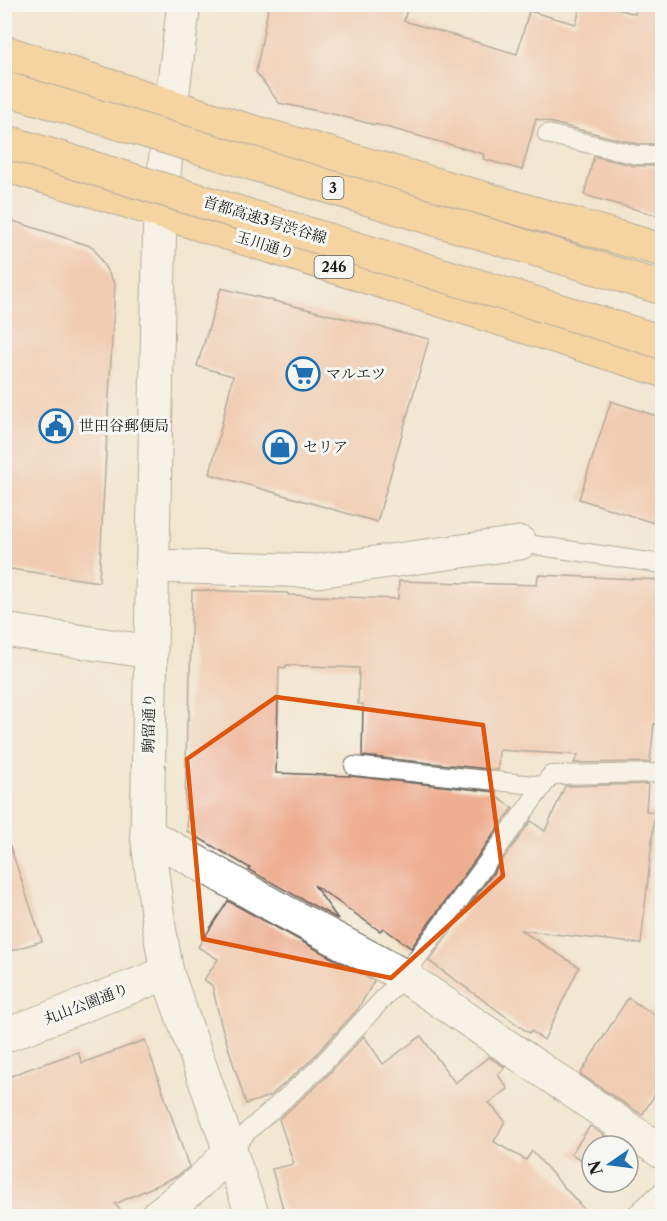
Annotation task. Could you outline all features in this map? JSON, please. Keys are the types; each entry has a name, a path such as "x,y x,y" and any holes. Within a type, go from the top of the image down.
{"highway":[{"path":"4,52 230,125 663,250"},
{"name":"3","path":"4,88 663,288"},
{"name":"首都高速3号渋谷線","path":"4,141 663,342"},
{"name":"玉川通り","path":"4,165 101,193 663,370"}],"street":[{"name":"駒留通り","path":"184,4 160,213 147,834 167,973 253,1216"},
{"path":"152,566 318,571 520,543"},
{"path":"4,630 151,652"},
{"path":"147,834 276,908 404,976 663,1152"},
{"name":"丸山公園通り","path":"4,1036 167,973"},
{"path":"158,1216 201,1181 231,1151"}],"lane":[{"path":"547,134 637,155 663,155"},
{"path":"520,543 663,564"},
{"path":"354,766 543,786"},
{"path":"231,1151 248,1131 317,1070 404,976 551,775 663,773"},
{"path":"634,1216 663,1191"}],"highlighted area":[{"path":"276,697 483,725 503,876 391,978 203,939 187,759"}],"building":[{"path":"269,4 408,4 404,21 517,54 529,11 576,24 581,4 600,4 635,14 638,4 663,4 663,144 638,144 536,119 522,170 483,159 484,154 375,124 279,103 256,72"},
{"path":"594,156 635,166 663,166 663,217 584,195"},
{"name":"世田谷郵便局","path":"4,218 93,247 115,284 99,582 4,568"},
{"path":"221,288 429,339 377,522 210,474 233,376 197,366"},
{"path":"611,401 663,418 663,526 579,499"},
{"path":"538,575 663,580 663,725 654,724 650,762 574,763 578,755 499,750 498,770 362,756 363,704 358,704 359,668 286,665 286,668 279,667 276,773 350,776 497,792 497,797 513,808 411,948 383,928 380,931 314,885 338,919 249,870 250,868 187,831 187,809 185,809 192,590 398,599 399,581 537,585"},
{"path":"648,784 646,811 655,812 641,944 520,930 579,967 544,1040 531,1031 529,1033 429,961 531,821 545,831 565,786"},
{"path":"10,846 42,941 4,953 4,847"},
{"path":"228,901 374,981 358,1009 309,1062 270,1096 246,1104 221,1024 212,985 204,980 218,959 198,947"},
{"path":"628,998 663,1020 663,1082 642,1115 580,1074"},
{"path":"364,1036 383,1064 421,1036 455,1083 489,1057 505,1067 498,1075 508,1089 489,1103 505,1121 494,1142 526,1160 532,1151 590,1216 285,1216 272,1169 294,1164 279,1119 325,1078"},
{"path":"145,1040 189,1167 177,1176 115,1204 126,1216 4,1216 4,1079 78,1052 82,1063"},
{"path":"590,1126 602,1134 585,1134"},
{"path":"580,1141 580,1159 571,1154"}],"place":[{"name":"マルエツ","path":"303,374"},
{"name":"世田谷郵便局","path":"56,426"},
{"name":"セリア","path":"280,447"}]}
